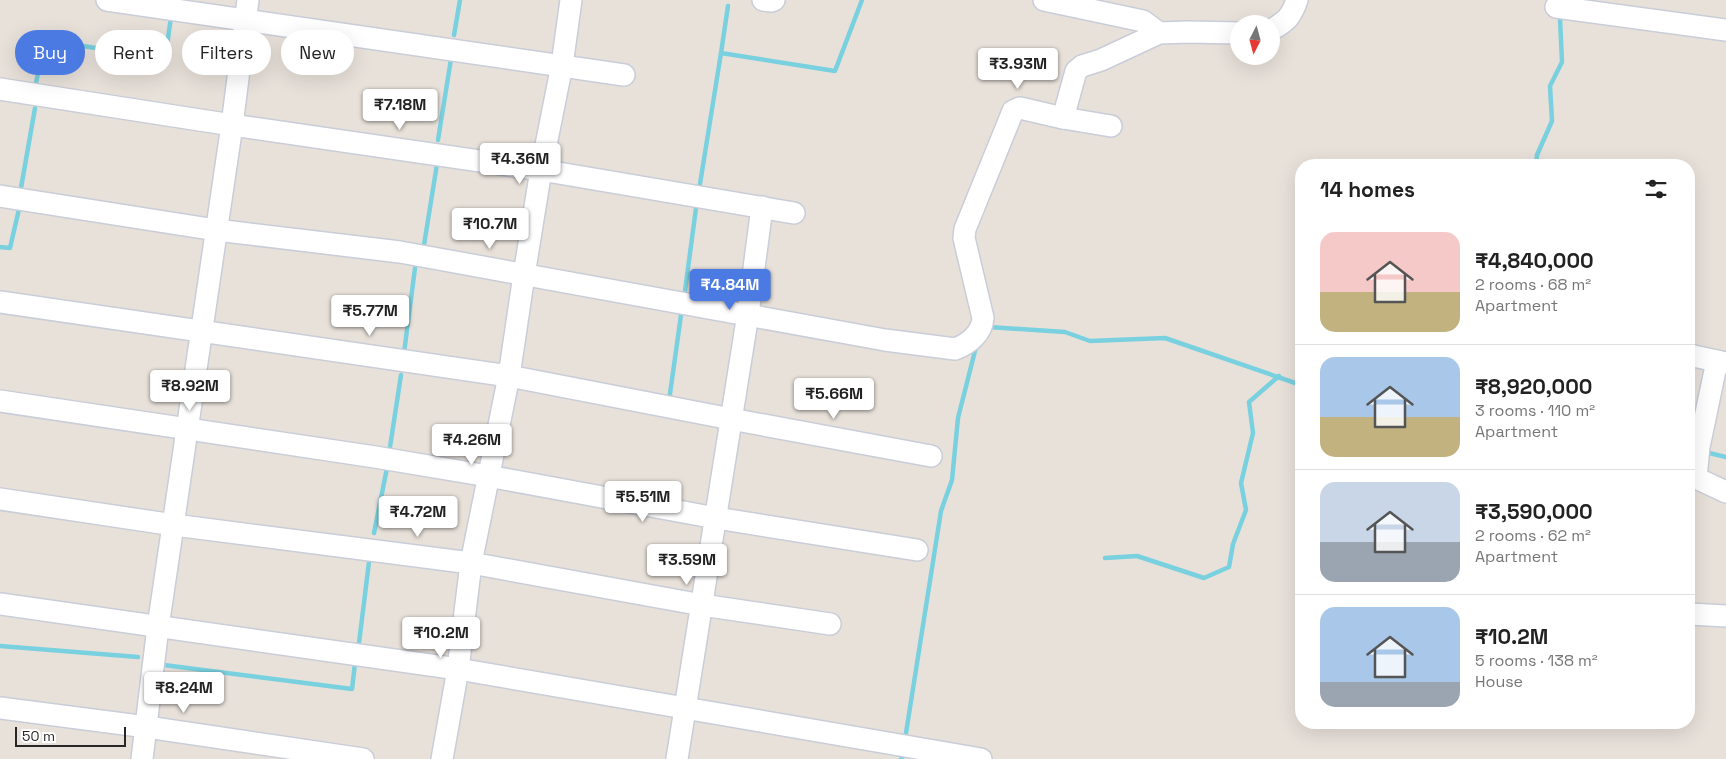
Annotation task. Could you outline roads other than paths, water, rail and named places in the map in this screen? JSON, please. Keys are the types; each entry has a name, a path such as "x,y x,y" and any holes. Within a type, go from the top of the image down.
{"street":[{"path":"107,0 247,10 624,75"},
{"path":"442,759 458,670 471,563 509,376 541,170 562,65 571,0"},
{"path":"763,0 774,0"},
{"path":"1044,0 1143,21 1159,34"},
{"path":"1280,25 1293,12 1297,0"},
{"path":"1556,7 1726,30"},
{"path":"142,759 158,627 232,125 247,10"},
{"path":"1063,118 1076,71 1082,66 1101,60 1159,34 1188,32 1230,33"},
{"path":"0,90 541,170 794,213"},
{"path":"0,196 216,230 400,252 885,340 955,349 965,345 982,325 983,318 964,238 965,229 1013,111 1020,108 1111,126"},
{"path":"677,759 748,314 762,207"},
{"path":"0,302 509,376 931,456"},
{"path":"1695,356 1722,362 1695,466 1726,492"},
{"path":"0,402 375,457 716,518 917,550"},
{"path":"0,499 174,525 471,563 702,605 830,624"},
{"path":"0,604 458,670 981,759"},
{"path":"1695,614 1726,616"},
{"path":"0,708 147,727 364,759"}],"waterway":[{"path":"454,35 460,0"},
{"path":"700,184 721,53 835,71 862,0"},
{"path":"721,53 728,6"},
{"path":"36,83 45,40 165,59 171,17"},
{"path":"1537,159 1552,121 1550,86 1562,62 1560,19"},
{"path":"438,140 451,59"},
{"path":"21,188 35,108"},
{"path":"424,245 437,164"},
{"path":"685,291 696,208"},
{"path":"0,247 10,248 19,209"},
{"path":"404,353 415,268"},
{"path":"669,401 681,315"},
{"path":"988,328 1065,332 1090,341 1165,338 1295,383"},
{"path":"906,733 941,511 952,480 958,418 976,347"},
{"path":"390,447 401,375"},
{"path":"1105,558 1137,556 1204,578 1229,567 1233,544 1246,510 1241,483 1253,433 1249,402 1279,376"},
{"path":"1705,452 1726,457"},
{"path":"374,533 387,468"},
{"path":"359,643 369,562"},
{"path":"0,646 138,657"},
{"path":"164,665 352,689 355,663"}]}
